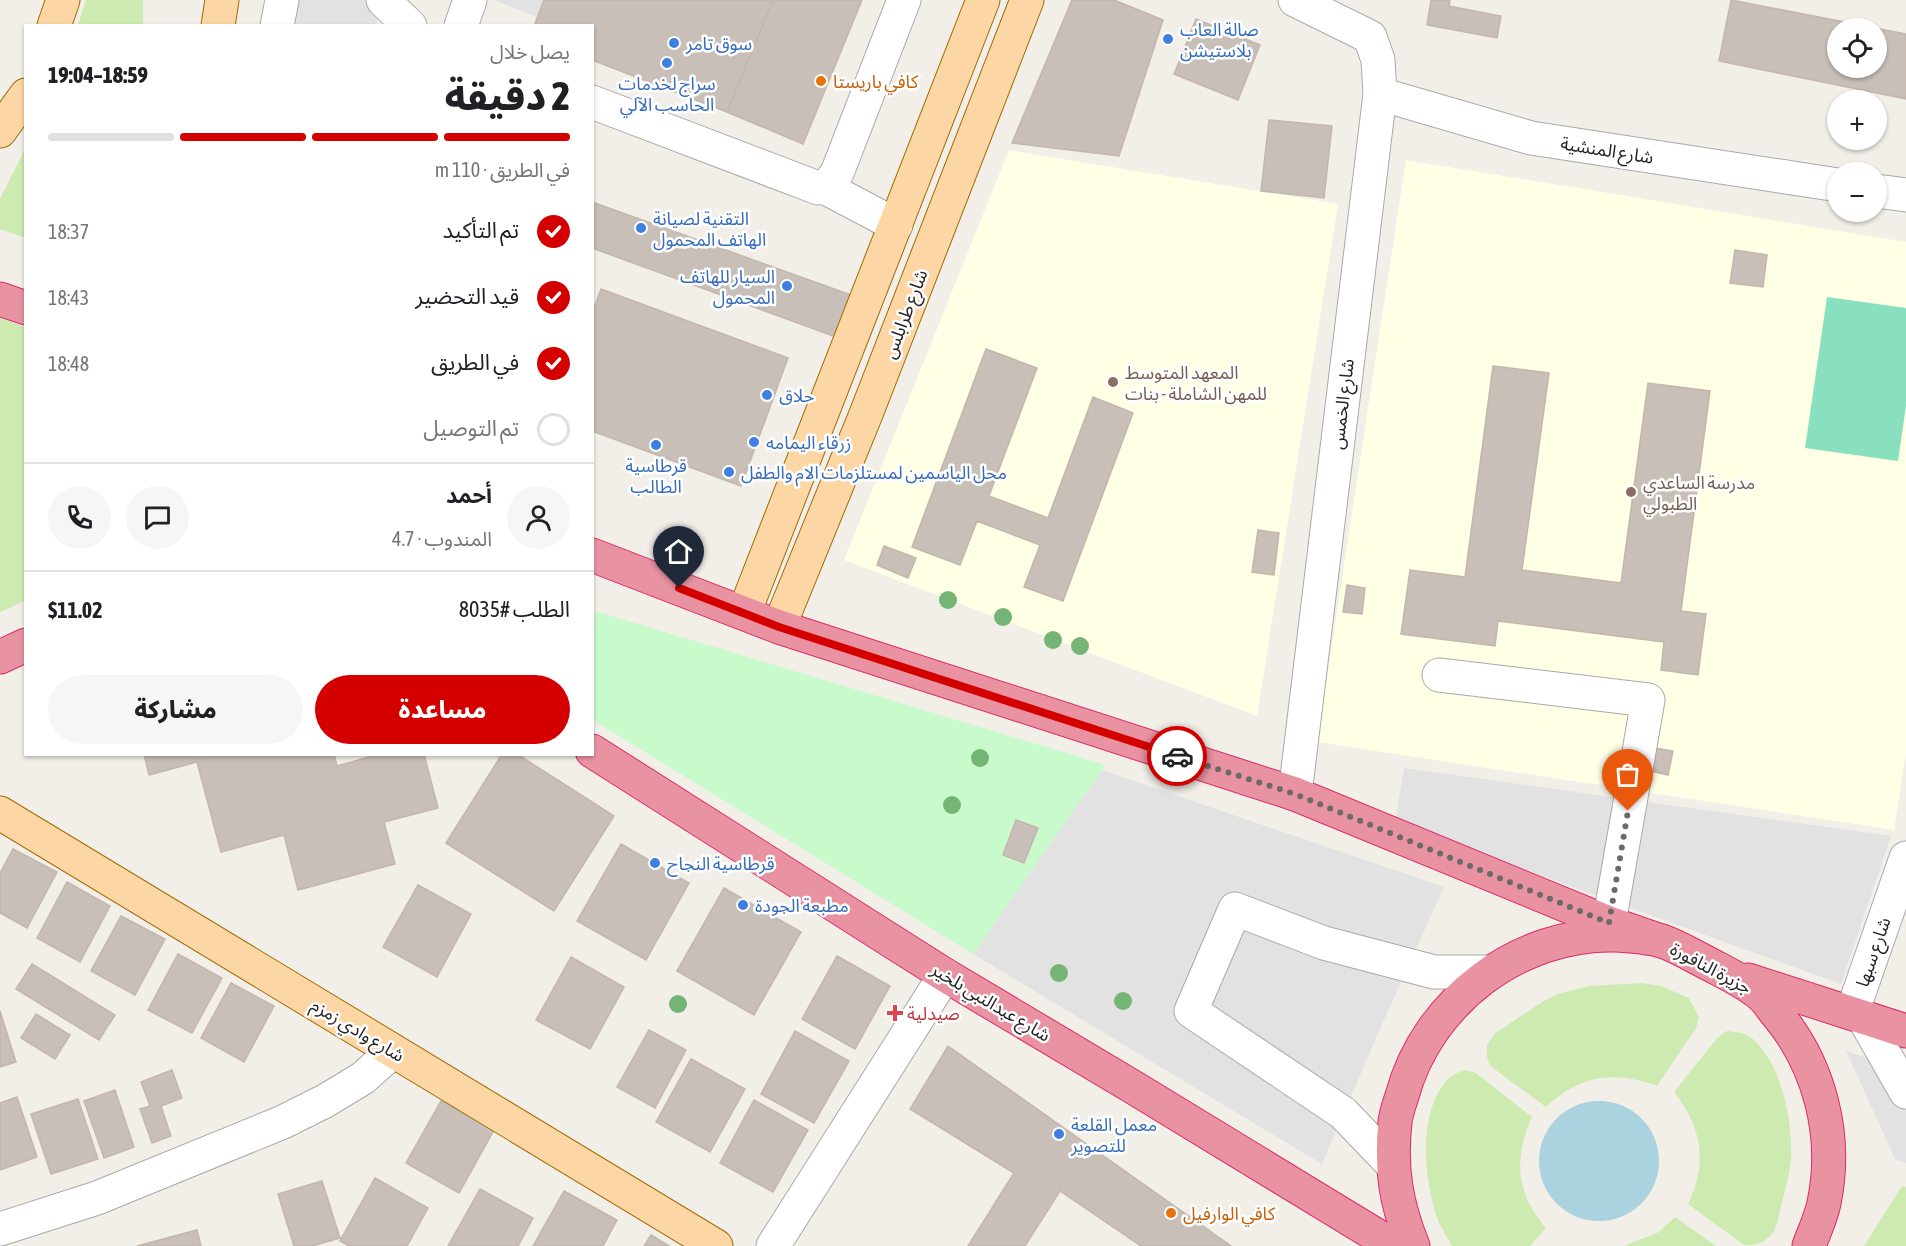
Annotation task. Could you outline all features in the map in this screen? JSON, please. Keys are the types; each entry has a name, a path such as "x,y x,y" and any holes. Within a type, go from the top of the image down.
{"highway":[{"path":"0,299 24,307"},
{"path":"594,556 779,627 1295,794 1609,923 1661,941"},
{"path":"0,657 24,646"},
{"path":"0,663 24,663"},
{"name":"شارع عبدالنبي بلخير","path":"594,752 945,975 1394,1246"},
{"name":"جزيرة النافورة","path":"1413,1246 1401,1215 1393,1165 1395,1120 1407,1077 1427,1036 1455,1001 1490,972 1529,951 1573,939 1617,935 1661,941 1726,973 1762,996 1791,1030 1812,1070 1826,1113 1829,1159 1824,1204 1809,1246"},
{"path":"1726,973 1906,1031"}],"main road":[{"path":"55,24 63,0"},
{"path":"218,24 222,0"},
{"path":"744,613 983,0"},
{"name":"شارع طرابلس","path":"779,627 866,414 1027,0"},
{"path":"0,131 24,98"},
{"name":"شارع وادي زمزم","path":"0,813 716,1246"}],"street":[{"path":"277,24 282,0"},
{"path":"383,0 408,24"},
{"path":"462,24 470,0"},
{"path":"594,103 818,188 824,187 837,173 904,0"},
{"name":"شارع الخمس","path":"1295,0 1370,37 1378,60 1380,94 1295,794"},
{"name":"شارع المنشية","path":"1380,94 1531,138 1827,183"},
{"path":"824,187 896,225"},
{"path":"1887,192 1906,195"},
{"path":"1439,675 1648,700 1609,923"},
{"name":"شارع سبها","path":"1857,1014 1906,858"},
{"path":"1393,1165 1343,1113 1191,1011 1235,909 1324,943 1434,972 1490,972"},
{"path":"773,1246 945,975"},
{"path":"1857,1014 1906,1092"},
{"path":"0,1229 97,1198 283,1122 325,1101 363,1078 392,1052"}],"shaded area":[{"path":"265,0 384,0 376,24 260,24"},
{"path":"494,0 544,0 537,17"},
{"name":"المعهد المتوسط للمهن الشاملة - بنات","path":"1009,150 1338,204 1257,716 844,560"},
{"name":"مدرسة الساعدي الطبولي","path":"1406,160 1906,242 1906,752 1894,830 1317,742"},
{"path":"1404,768 1891,836 1841,984 1395,823"},
{"path":"1102,770 1444,887 1322,1164 973,954"},
{"path":"1846,1051 1906,1071 1906,1163 1895,1159"}],"green space":[{"path":"86,0 143,0 143,24 78,24"},
{"path":"24,151 24,238 0,229 0,199"},
{"path":"1827,297 1906,308 1906,406 1898,461 1805,448"},
{"path":"0,317 24,327 24,601 0,612"},
{"path":"594,611 1106,765 973,954 594,721"},
{"path":"1642,983 1661,986 1689,998 1699,1017 1696,1028 1657,1086 1626,1078 1598,1078 1572,1088 1546,1107 1490,1066 1487,1046 1494,1034 1542,1002 1558,994 1589,986"},
{"path":"1727,1031 1749,1036 1760,1046 1777,1075 1790,1127 1790,1164 1777,1223 1769,1237 1763,1242 1752,1245 1744,1245 1688,1204 1698,1174 1699,1146 1691,1118 1674,1092 1718,1037"},
{"path":"1466,1070 1476,1073 1532,1117 1522,1147 1521,1174 1528,1201 1546,1228 1530,1246 1452,1246 1437,1218 1426,1160 1431,1109 1446,1081 1452,1075"},
{"path":"1902,1186 1906,1187 1906,1246 1864,1246"},
{"path":"1675,1217 1716,1246 1624,1246 1659,1232"}],"water":[{"path":"1599,1101 1622,1105 1642,1118 1655,1138 1659,1161 1655,1184 1642,1204 1622,1217 1599,1221 1576,1217 1556,1204 1543,1184 1539,1161 1543,1138 1556,1118 1576,1105"}],"building":[{"name":"سوق تامر","path":"544,0 773,0 727,112 594,61 594,24 535,24"},
{"path":"773,0 862,0 803,144 727,112"},
{"path":"1072,0 1114,0 1163,20 1119,156 1012,143"},
{"path":"1431,0 1450,0 1449,6 1501,16 1497,38 1427,25"},
{"path":"1731,0 1827,19 1827,78 1887,78 1887,30 1906,34 1906,99 1887,95 1887,90 1862,90 1719,61"},
{"path":"1196,19 1260,45 1238,100 1174,74"},
{"path":"1269,120 1332,126 1324,198 1261,191"},
{"path":"594,203 851,295 836,337 594,249"},
{"path":"1735,250 1767,255 1763,287 1730,283"},
{"path":"601,289 788,358 741,486 594,432 594,308"},
{"path":"986,349 1037,368 989,496 1048,518 1093,397 1133,413 1063,601 1024,587 1040,545 977,521 960,565 912,547"},
{"path":"1493,366 1549,373 1522,570 1621,583 1648,383 1710,391 1681,611 1706,614 1698,675 1661,670 1664,642 1498,621 1495,646 1401,634 1410,570 1465,577"},
{"path":"1258,530 1279,533 1274,575 1252,572"},
{"path":"884,546 916,558 908,578 877,565"},
{"path":"1347,585 1365,588 1362,614 1343,612"},
{"path":"1655,748 1673,751 1668,775 1650,771"},
{"path":"144,756 334,756 337,766 373,756 425,756 438,808 384,822 395,864 298,890 284,835 221,852 197,762 149,775"},
{"path":"501,756 520,756 614,816 554,911 446,843"},
{"path":"1016,820 1038,828 1024,863 1003,855"},
{"path":"621,844 689,883 646,960 577,921"},
{"path":"13,849 57,872 27,928 0,913 0,873"},
{"path":"67,882 110,906 80,962 37,938"},
{"path":"418,885 471,914 437,977 383,947"},
{"path":"724,888 801,932 754,1015 677,971"},
{"path":"121,916 165,939 135,995 91,971"},
{"path":"178,954 222,978 192,1033 148,1010"},
{"path":"837,956 890,986 855,1049 802,1019"},
{"path":"571,957 624,987 590,1049 536,1020"},
{"path":"32,964 115,1015 99,1040 16,989"},
{"path":"231,983 274,1006 244,1062 201,1038"},
{"path":"0,1011 16,1062 0,1067"},
{"path":"36,1014 70,1035 55,1059 21,1038"},
{"path":"649,1030 686,1050 655,1108 617,1087"},
{"path":"795,1031 849,1061 814,1123 761,1094"},
{"path":"948,1046 1231,1246 1141,1246 1060,1191 1025,1246 968,1246 1014,1173 910,1109"},
{"path":"691,1059 745,1089 710,1152 656,1122"},
{"path":"172,1070 182,1098 161,1106 171,1136 152,1143 140,1109 150,1106 141,1082"},
{"path":"115,1090 134,1147 104,1158 84,1101"},
{"path":"17,1097 37,1157 0,1170 0,1103"},
{"path":"78,1099 98,1159 51,1174 31,1114"},
{"path":"754,1100 808,1130 773,1192 720,1163"},
{"path":"441,1101 494,1130 459,1193 406,1163"},
{"path":"375,1178 428,1208 407,1246 349,1246 340,1241"},
{"path":"322,1181 340,1238 312,1246 294,1246 278,1194"},
{"path":"480,1189 533,1218 518,1246 448,1246"},
{"path":"564,1191 617,1220 603,1246 533,1246"},
{"path":"197,1230 201,1246 137,1246"},
{"path":"651,1235 669,1246 644,1246"}],"way so far":[{"path":"1177,756 1295,794 1609,923 1628,811"}],"place":[{"name":"صالة العاب بلاستيشن","path":"1168,39"},
{"name":"سوق تامر","path":"674,43"},
{"name":"سراج لخدمات الحاسب الآلي","path":"667,63"},
{"name":"كافي باريستا","path":"821,81"},
{"name":"التقنية لصيانة الهاتف المحمول","path":"641,228"},
{"name":"السيار للهاتف المحمول","path":"787,286"},
{"name":"المعهد المتوسط للمهن الشاملة - بنات","path":"1113,382"},
{"name":"حلاق","path":"767,395"},
{"name":"زرقاء اليمامه","path":"754,442"},
{"name":"قرطاسية الطالب","path":"656,445"},
{"name":"محل الياسمين لمستلزمات الام والطفل","path":"729,472"},
{"name":"مدرسة الساعدي الطبولي","path":"1631,492"},
{"name":"قرطاسية النجاح","path":"655,863"},
{"name":"مطبعة الجودة","path":"743,905"},
{"name":"صيدلية","path":"895,1013"},
{"name":"معمل القلعة للتصوير","path":"1059,1134"},
{"name":"كافي الوارفيل","path":"1171,1213"}],"route":[{"path":"679,588 779,627 1177,756"}]}
